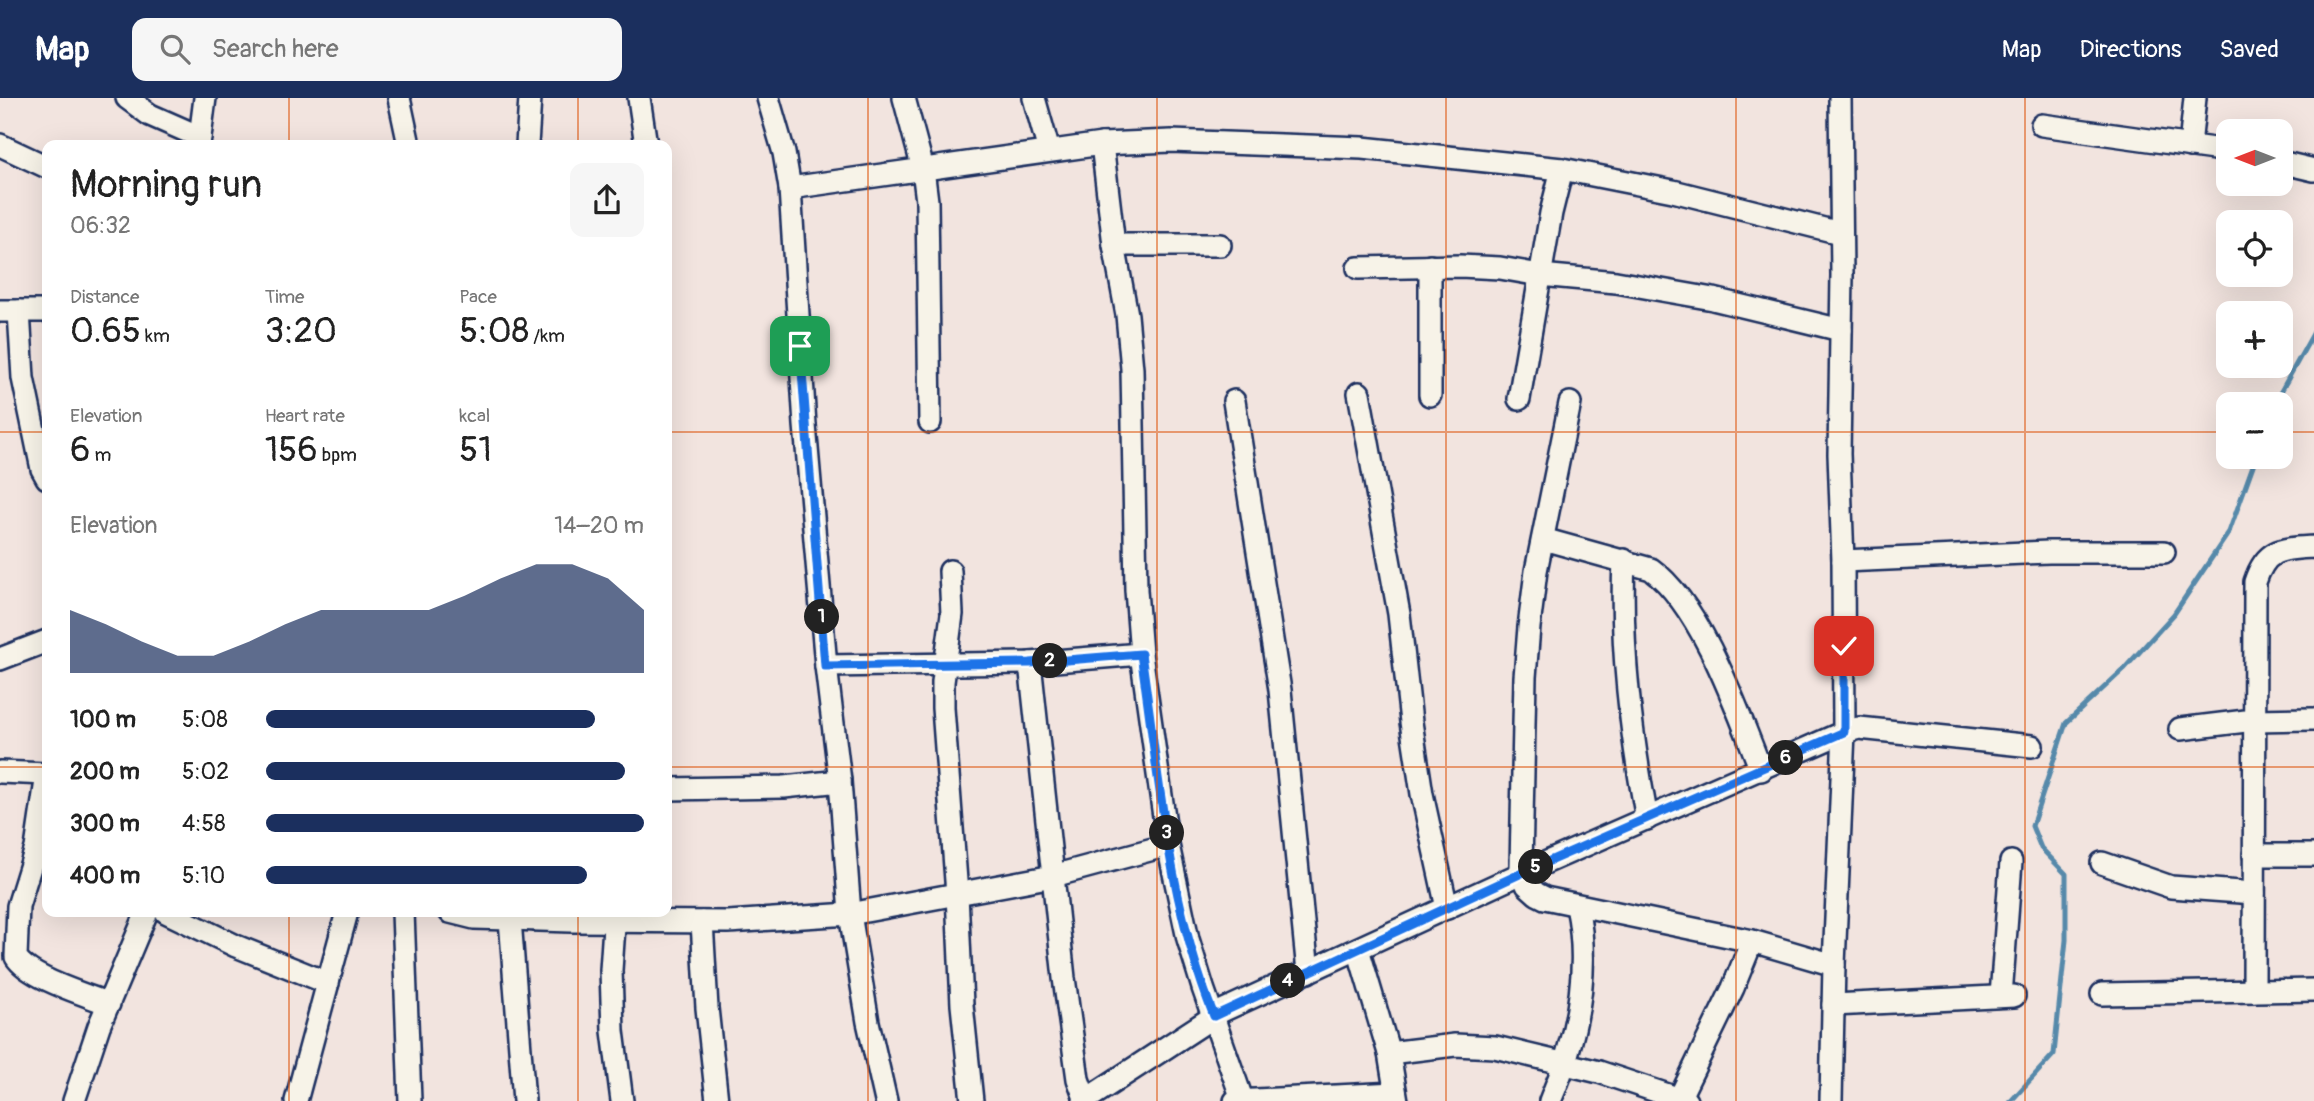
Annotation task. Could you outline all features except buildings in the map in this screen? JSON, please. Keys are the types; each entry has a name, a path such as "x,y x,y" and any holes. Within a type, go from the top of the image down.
{"street":[{"path":"127,98 150,115 197,140"},
{"path":"199,140 205,98"},
{"path":"399,98 408,140"},
{"path":"527,140 530,98"},
{"path":"639,98 645,140"},
{"path":"768,98 784,153 790,188 805,425 825,666 840,781 850,914 868,1022 886,1101"},
{"path":"904,98 923,169 928,201 930,422"},
{"path":"1034,98 1049,151"},
{"path":"1831,1101 1833,965 1844,732 1839,454 1840,98"},
{"path":"2190,146 2195,98"},
{"path":"2042,125 2216,149"},
{"path":"790,188 1102,144 1171,141 1362,148 1562,169 1673,191 1840,233"},
{"path":"1102,144 1114,246 1127,315 1132,369 1136,590 1141,654 1168,845 1188,939 1239,1100 1396,1097 1389,1053 1358,949"},
{"path":"0,145 42,165"},
{"path":"2293,165 2314,170"},
{"path":"1519,399 1551,213 1562,169"},
{"path":"1114,246 1220,246"},
{"path":"1430,266 1430,395"},
{"path":"1358,268 1500,268 1540,275 1616,282 1713,299 1841,330"},
{"path":"42,311 9,311 42,464"},
{"path":"1359,393 1399,614 1422,794 1447,908"},
{"path":"1234,401 1280,690 1308,972"},
{"path":"1570,403 1536,571 1529,627 1525,677 1522,873 1527,885 1545,898 1752,941 1833,965"},
{"path":"1544,539 1624,560 1651,569 1662,577 1674,590 1700,631 1730,691 1760,770"},
{"path":"2254,990 2254,593 2260,568 2274,552 2314,547"},
{"path":"1843,561 2049,552 2164,552"},
{"path":"1624,560 1624,629 1629,704 1647,819"},
{"path":"950,571 951,614 944,664 943,708 962,1005 972,1101"},
{"path":"0,659 42,643"},
{"path":"825,666 1030,663 1141,654"},
{"path":"1030,663 1074,1051 1085,1101 1214,1016 1522,873 1844,732 1858,728 2032,746"},
{"path":"2180,729 2254,720 2314,719"},
{"path":"0,772 42,774"},
{"path":"672,789 784,787 840,781"},
{"path":"42,808 36,848 18,906 16,957 20,964 33,973 109,1004"},
{"path":"470,917 615,917 702,922 850,914 1053,876 1168,845"},
{"path":"2254,855 2314,855"},
{"path":"1833,1005 2007,996 2011,862"},
{"path":"2102,863 2171,887 2254,893"},
{"path":"1550,1101 1566,1064 1579,1007 1582,946 1577,906"},
{"path":"74,1101 109,1004 145,917"},
{"path":"176,917 236,947 328,983"},
{"path":"296,1101 346,917"},
{"path":"403,917 410,1101"},
{"path":"615,917 611,970 613,1031 622,1101"},
{"path":"510,919 524,1101"},
{"path":"702,922 707,1008 717,1101"},
{"path":"1389,1053 1455,1045 1495,1047 1634,1082 1681,1100 1752,941"},
{"path":"2102,994 2314,990"}],"waterway":[{"path":"2281,392 2314,332"},
{"path":"2011,1101 2054,1054 2066,940 2066,874 2041,848 2032,826 2066,723 2124,669 2174,614 2229,532 2252,469"}],"route":[{"path":"800,346 825,666 1030,663 1141,654 1168,845 1188,939 1214,1016 1522,873 1844,732 1844,646"}]}
